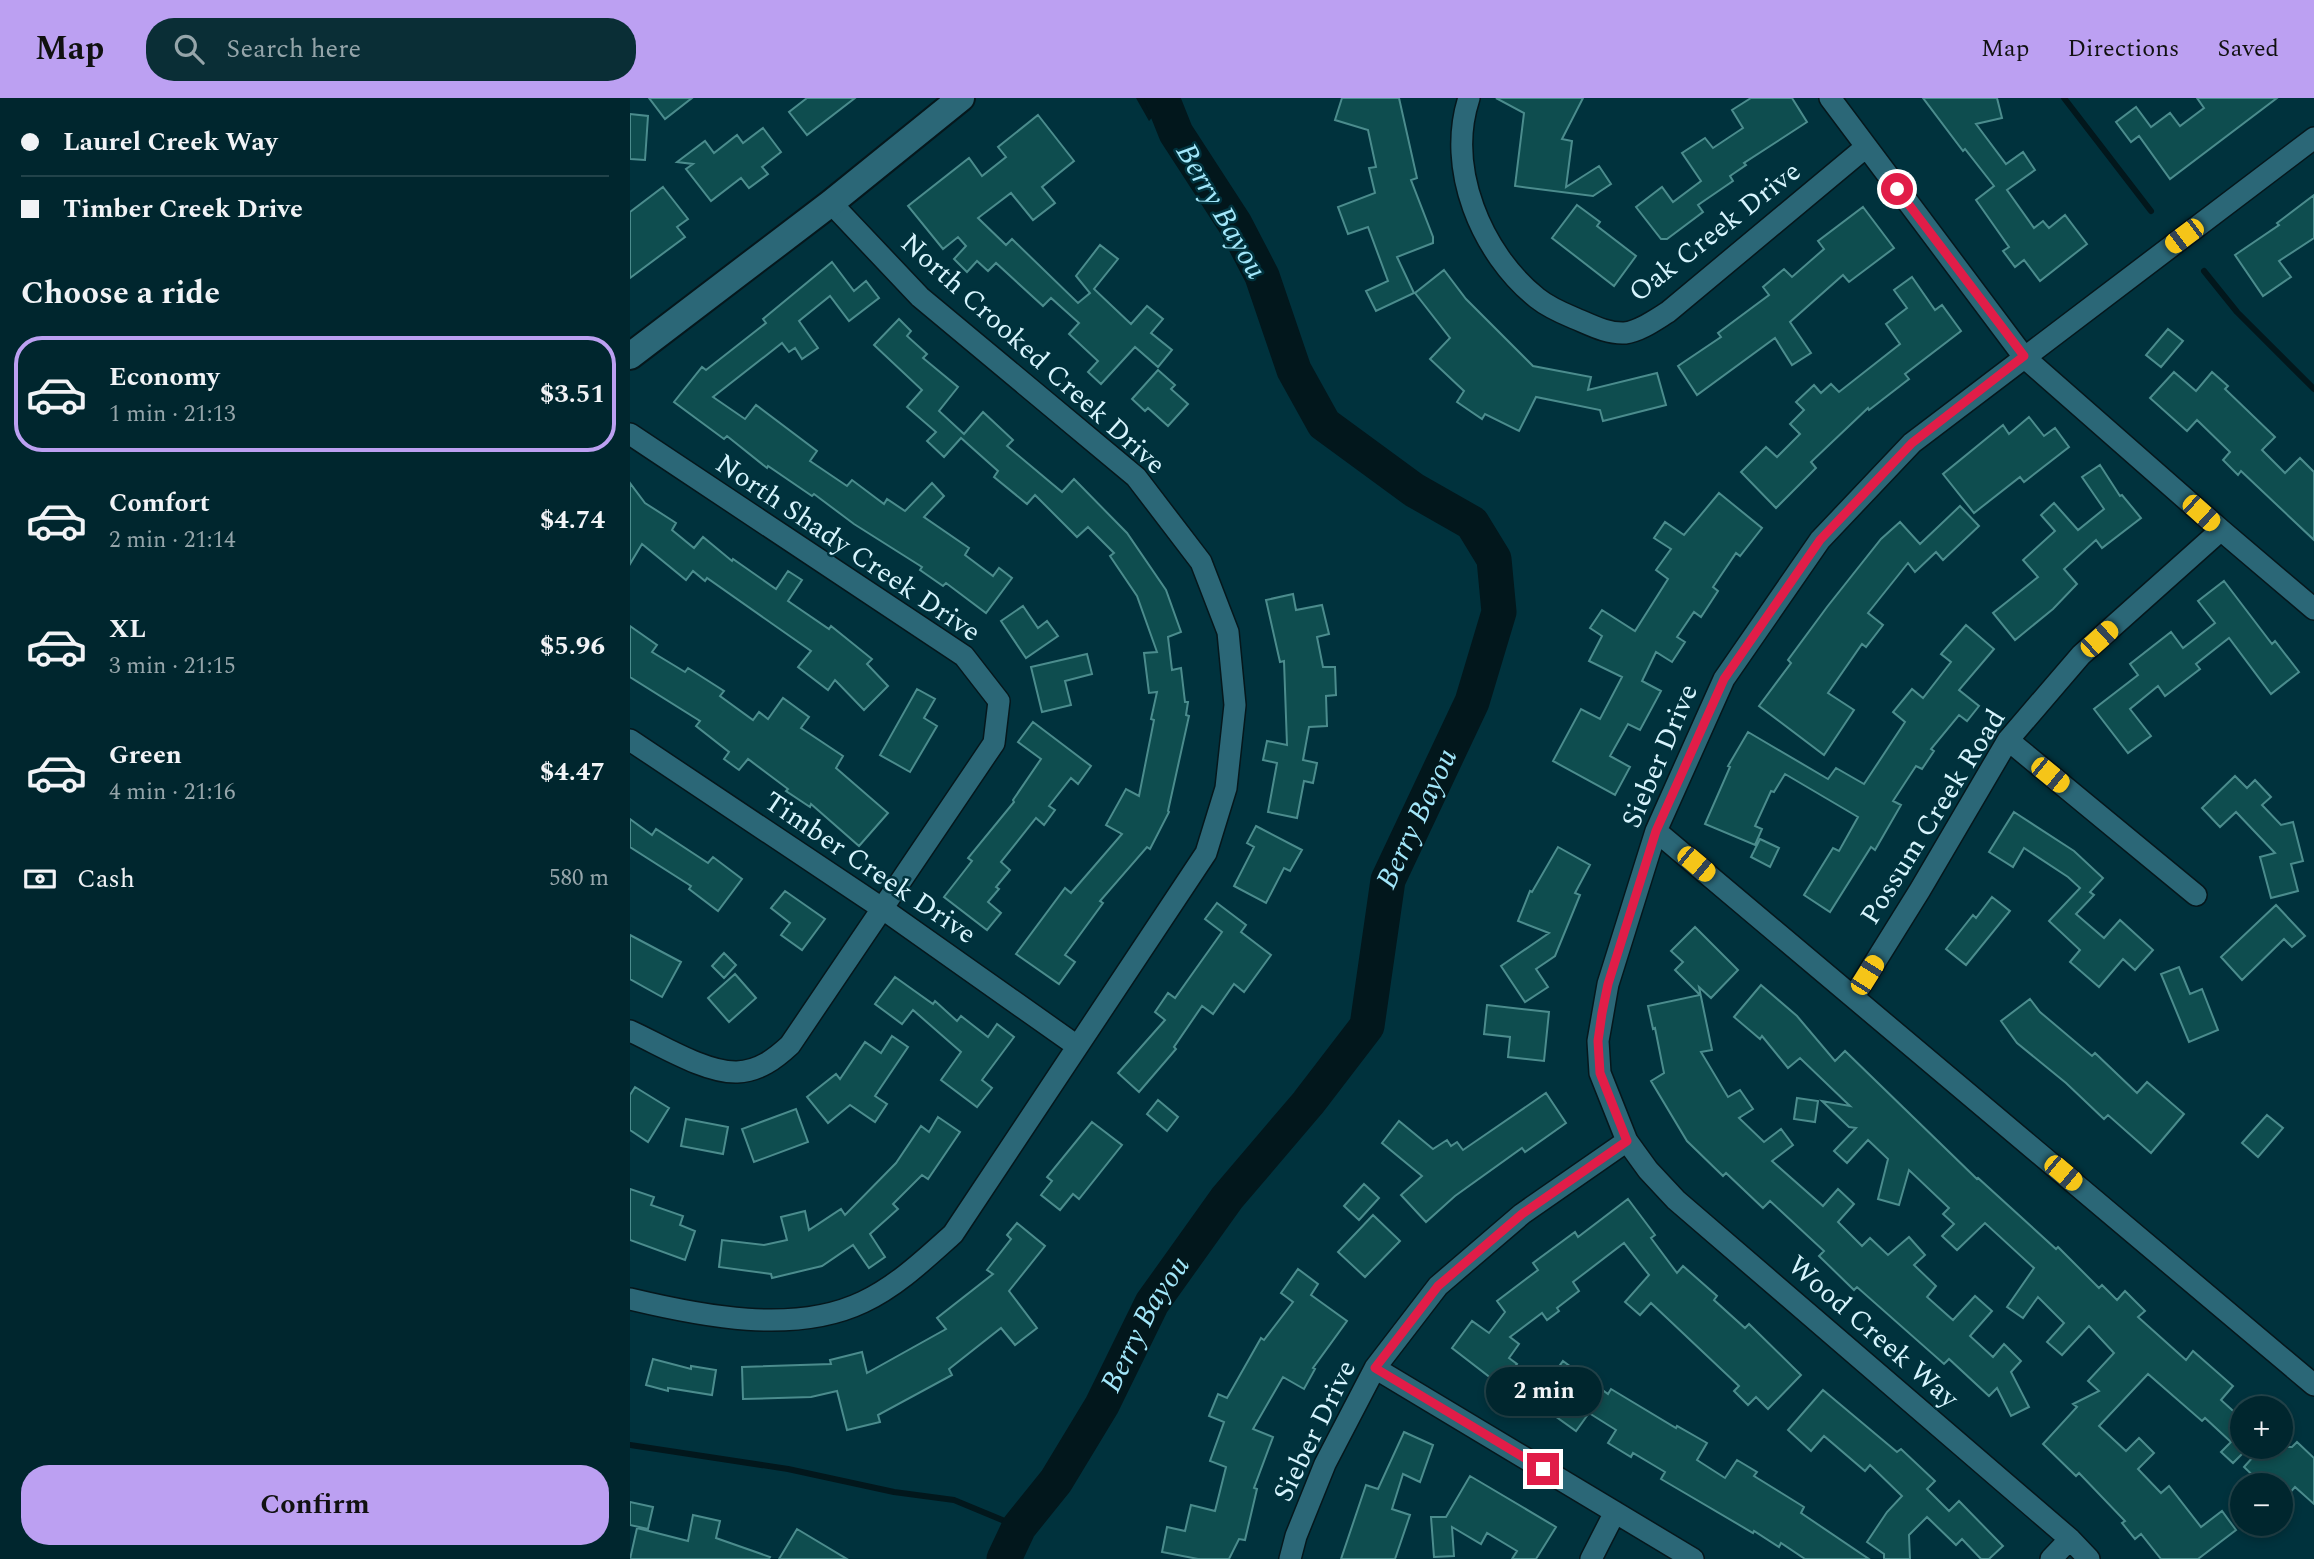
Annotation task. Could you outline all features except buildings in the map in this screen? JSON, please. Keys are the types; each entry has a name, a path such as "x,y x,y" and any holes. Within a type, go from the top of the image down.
{"street":[{"path":"630,356 831,203 961,98"},
{"name":"Oak Creek Drive","path":"1469,98 1461,139 1464,167 1471,199 1497,256 1539,300 1605,331 1626,333 1645,326 1678,303 1866,147"},
{"path":"1830,98 2024,356 2314,609"},
{"name":"Sieber Drive","path":"1290,1559 1296,1536 1325,1464 1375,1368 1438,1286 1522,1214 1627,1141 1600,1073 1598,1041 1608,984 1656,831 1724,679 1820,540 1912,443 2314,138"},
{"name":"North Crooked Creek Drive","path":"630,1299 725,1317 779,1321 804,1318 861,1303 888,1288 953,1234 1206,853 1226,788 1235,705 1228,632 1201,562 1136,477 920,297 831,203"},
{"name":"North Shady Creek Drive","path":"630,434 964,656 999,701 994,743 790,1045 774,1059 736,1072 708,1067 630,1031"},
{"name":"Possum Creek Road","path":"1854,996 2008,740 2081,655 2221,530"},
{"name":"Timber Creek Drive","path":"630,740 883,909 1077,1046"},
{"path":"2008,740 2196,895"},
{"path":"1656,831 2314,1385"},
{"name":"Wood Creek Way","path":"1627,1141 1648,1170 1676,1200 2070,1539 2089,1559"},
{"path":"1375,1368 1693,1559"},
{"path":"1591,1559 1615,1512"},
{"path":"2051,1559 2070,1539"}],"water":[{"path":"1136,98 1170,98 1149,121"}],"waterway":[{"name":"Berry Bayou","path":"1004,1559 1019,1527 1056,1481 1102,1405 1152,1303 1227,1198 1308,1103 1367,1026 1388,880 1472,702 1499,612 1494,559 1472,523 1414,490 1324,424 1294,370 1262,276 1235,224 1176,133 1162,98"},
{"path":"2064,98 2151,211"},
{"path":"2204,271 2237,312 2314,389"},
{"path":"630,1445 788,1469 894,1492 954,1500 1019,1527"}],"route":[{"path":"1543,1469 1375,1368 1438,1286 1522,1214 1627,1141 1600,1073 1598,1041 1608,984 1656,831 1724,679 1820,540 1912,443 2024,356 1897,189"}]}
